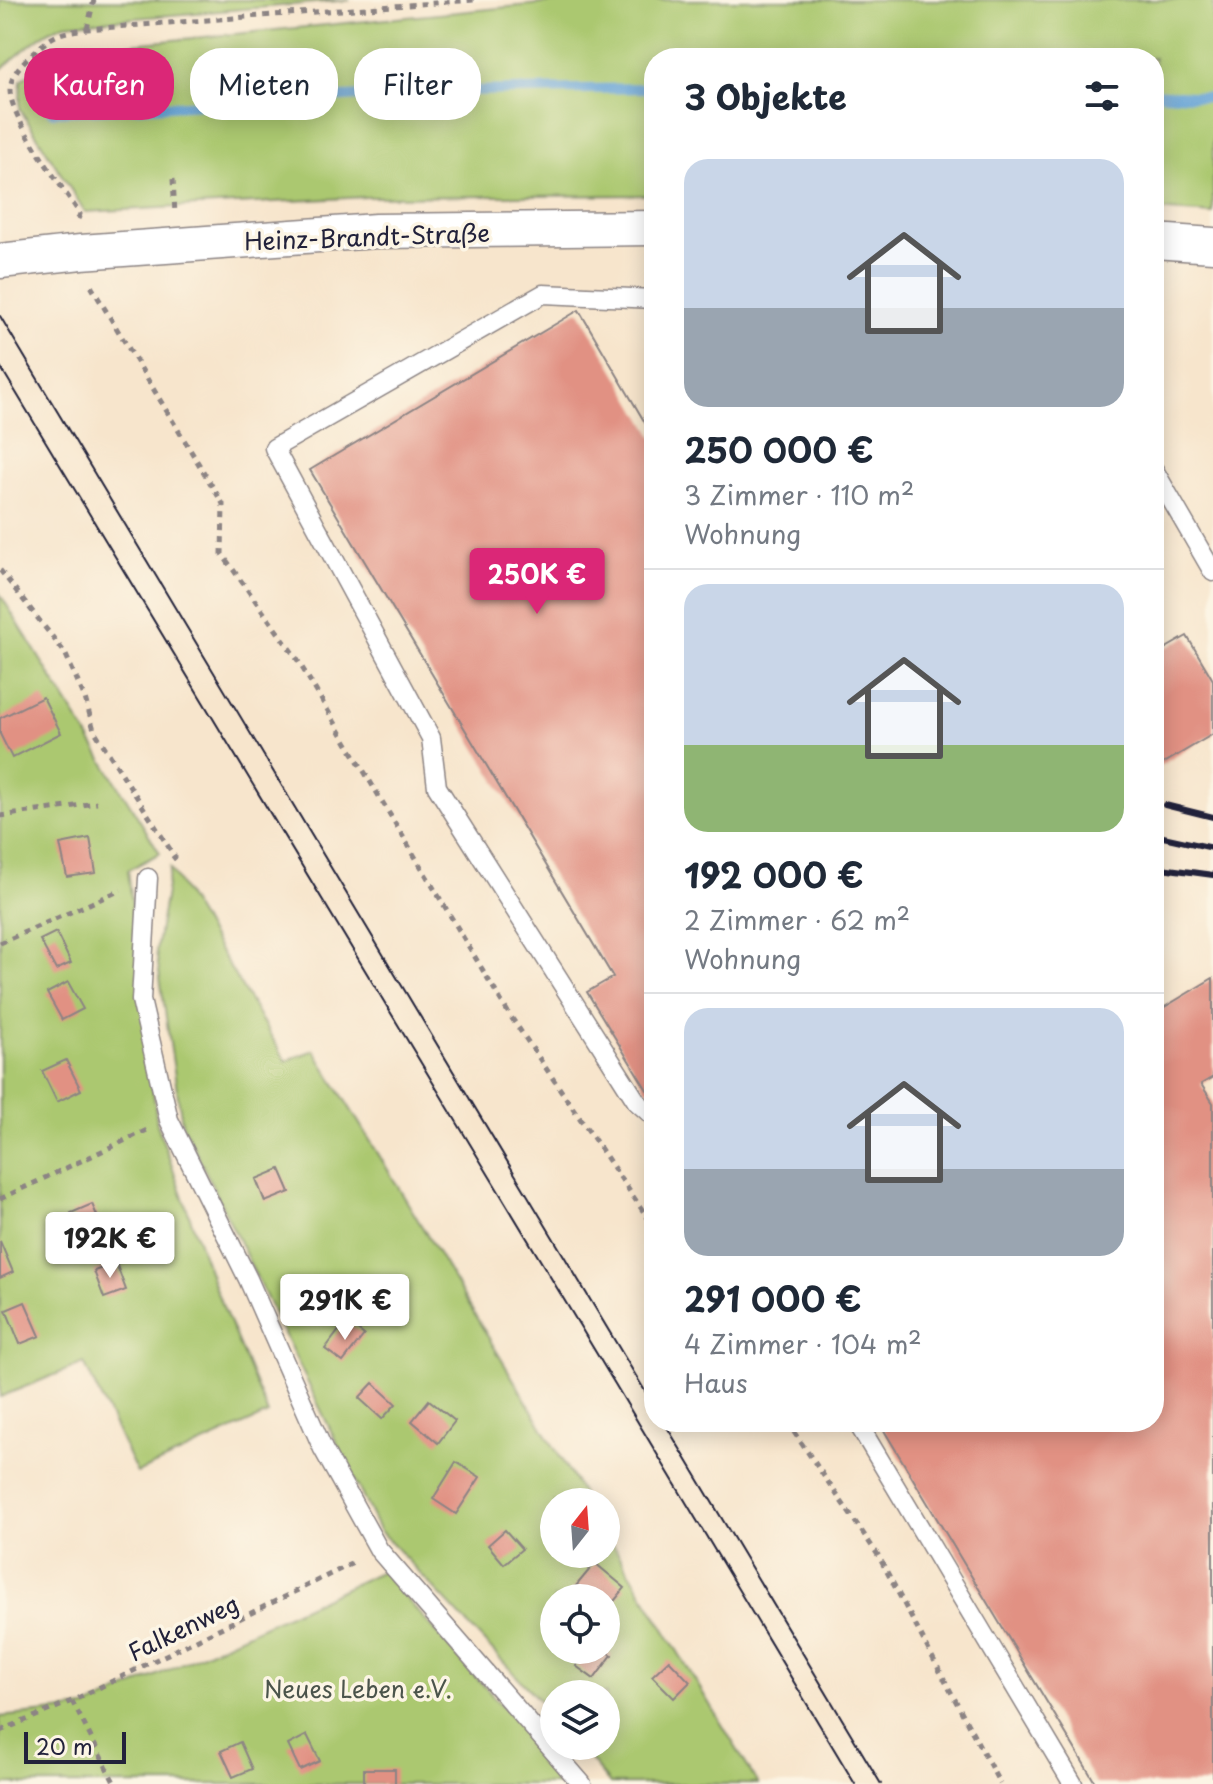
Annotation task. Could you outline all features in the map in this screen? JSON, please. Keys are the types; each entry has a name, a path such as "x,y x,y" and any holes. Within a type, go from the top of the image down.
{"street":[{"name":"Heinz-Brandt-Straße","path":"0,261 78,239 644,228"},
{"path":"1164,242 1213,245"}],"lane":[{"path":"644,299 543,294 274,448 431,738 437,787 637,1102 644,1108"},
{"path":"1164,487 1213,572"},
{"path":"148,878 141,1000 169,1120 248,1279 323,1449 379,1550 582,1784"},
{"path":"863,1432 1073,1784"}],"path":[{"path":"87,29 94,0"},
{"path":"474,0 375,3 69,31 52,36 16,70 10,87 11,104 80,214 78,239 84,275 223,504 222,554 297,659 509,1014 644,1212"},
{"path":"173,179 175,210"},
{"path":"0,570 65,653 85,698 94,730 175,857 148,878 0,943"},
{"path":"0,816 97,803"},
{"path":"0,1199 169,1120"},
{"path":"794,1432 878,1555 1000,1784"},
{"name":"Falkenweg","path":"0,1731 72,1701 379,1550"},
{"path":"72,1701 115,1784"}],"green space":[{"path":"0,0 350,0 65,24 24,48 0,70"},
{"path":"566,0 1213,0 1213,214 1164,211 1164,48 644,48 644,195 366,197 85,212 27,120 174,120 174,48 92,48"},
{"path":"24,78 24,115 20,109 21,80"},
{"path":"0,594 160,853 128,870 157,1124 215,1288 268,1414 137,1473 84,1363 0,1397"},
{"path":"170,868 286,1061 314,1050 579,1488 540,1488 540,1568 620,1568 620,1556 758,1784 610,1784 590,1760 620,1760 620,1680 540,1680 540,1701 379,1530 182,1123 156,951"},
{"name":"Neues Leben e.V.","path":"382,1571 540,1749 540,1760 550,1760 571,1784 0,1784 0,1717 86,1708"}],"building":[{"path":"579,310 644,421 644,1085 587,992 613,977 310,470"},
{"path":"1187,636 1213,680 1213,734 1164,763 1164,649"},
{"path":"43,697 61,733 12,758 0,734 0,718"},
{"path":"90,838 96,873 67,877 60,844"},
{"path":"56,932 71,963 56,970 40,940"},
{"path":"1213,978 1213,1077 1201,1084 1213,1103 1213,1784 1096,1784 885,1432 1164,1432 1164,1007"},
{"path":"68,982 83,1009 62,1020 47,993"},
{"path":"66,1060 81,1090 57,1102 42,1071"},
{"path":"280,1169 290,1192 265,1202 256,1179"},
{"path":"92,1204 105,1234 83,1243 71,1213"},
{"path":"0,1241 13,1272 0,1278"},
{"path":"116,1263 126,1290 104,1298 94,1271"},
{"path":"25,1302 40,1336 20,1344 6,1310"},
{"path":"346,1321 364,1335 343,1362 325,1349"},
{"path":"373,1383 396,1404 382,1419 359,1398"},
{"path":"429,1400 455,1421 438,1443 412,1421"},
{"path":"456,1462 480,1477 456,1514 433,1499"},
{"path":"505,1530 522,1549 504,1564 488,1545"},
{"path":"591,1568 601,1568 625,1588 620,1594 620,1584 578,1584"},
{"path":"669,1660 690,1682 674,1698 652,1676"},
{"path":"577,1664 605,1664 594,1679 576,1666"},
{"path":"307,1735 320,1761 300,1770 288,1745"},
{"path":"240,1742 252,1769 233,1777 221,1751"},
{"path":"364,1769 395,1769 395,1784 364,1784"}],"waterway":[{"path":"174,106 460,91 644,88"},
{"path":"1164,94 1213,98"}],"tram line":[{"path":"0,316 644,1389"},
{"path":"0,366 855,1784"},
{"path":"670,1432 881,1784"}],"railway":[{"path":"1165,805 1213,817"},
{"path":"1164,837 1213,848"},
{"path":"1164,868 1213,875"}]}
